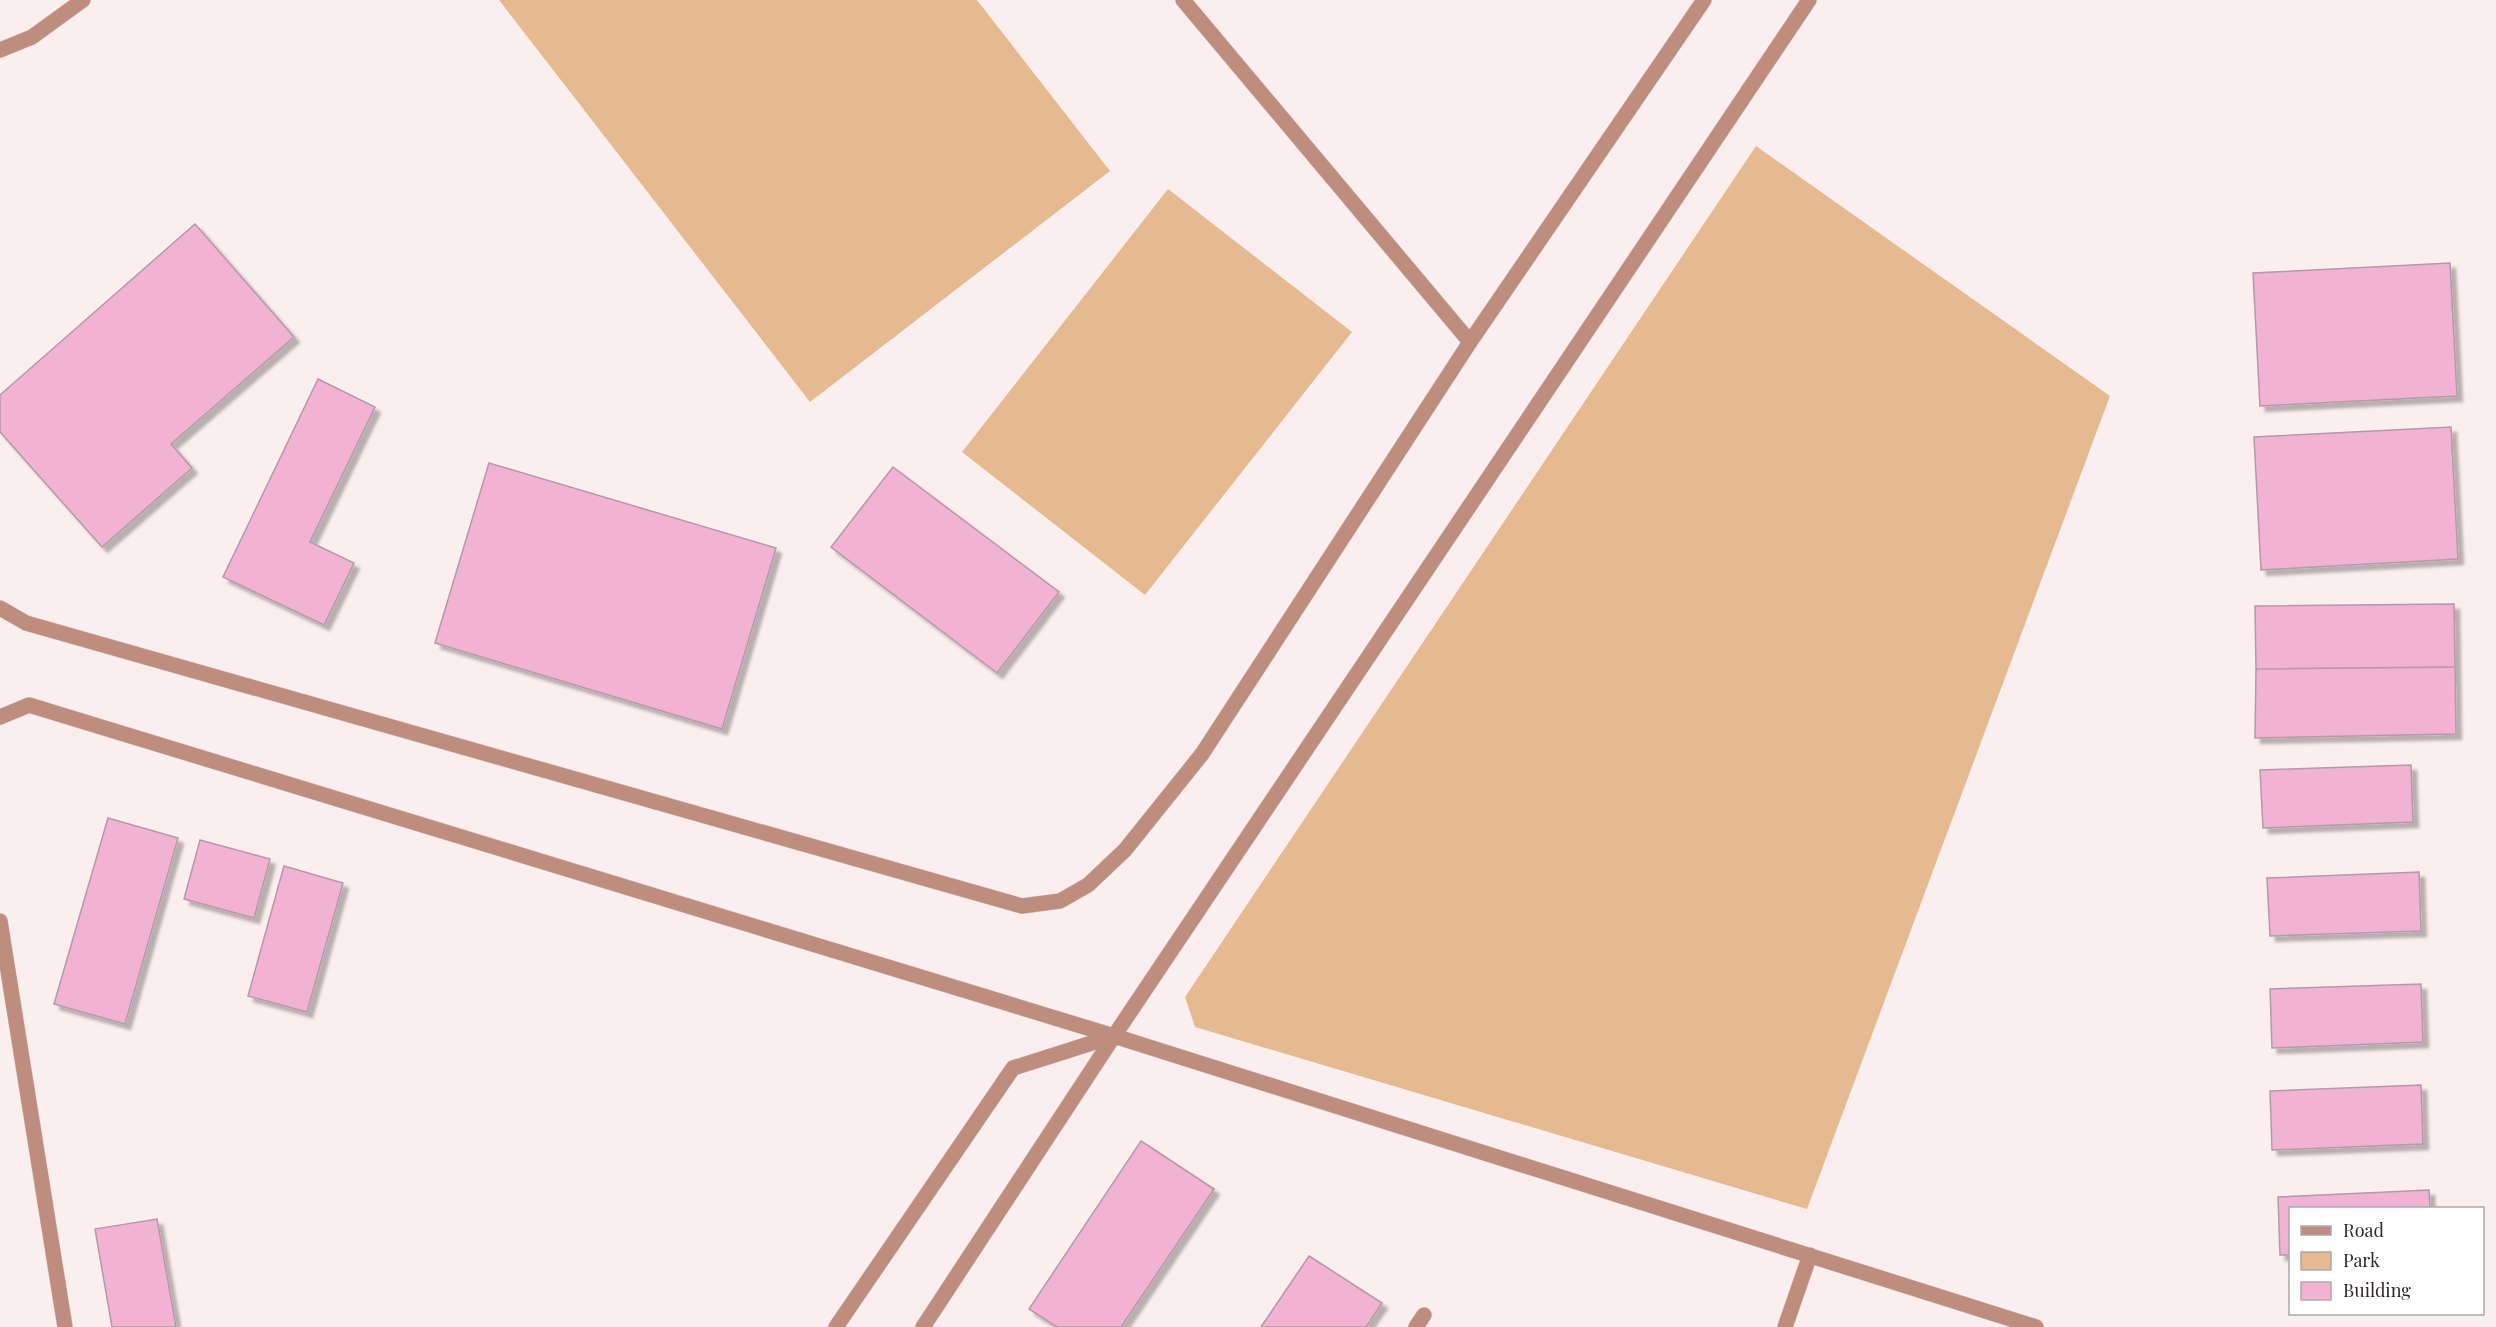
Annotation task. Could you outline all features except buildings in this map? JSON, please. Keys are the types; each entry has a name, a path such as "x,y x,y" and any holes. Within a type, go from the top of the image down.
{"lane":[{"path":"0,50 32,37 83,0"},
{"path":"1183,0 1470,342"},
{"path":"0,608 26,622 1022,906 1060,901 1088,885 1125,850 1202,753 1470,342 1704,0"},
{"path":"923,1327 1114,1036 1809,0"},
{"path":"0,717 29,705 1114,1036 2036,1327"},
{"path":"0,921 65,1327"},
{"path":"836,1327 1013,1068 1114,1036"},
{"path":"1785,1327 1810,1255"}],"green space":[{"path":"499,0 977,0 1110,171 810,402"},
{"path":"1756,146 2110,396 1807,1209 1195,1027 1185,997"},
{"path":"1168,189 1352,332 1145,595 962,452"}]}
